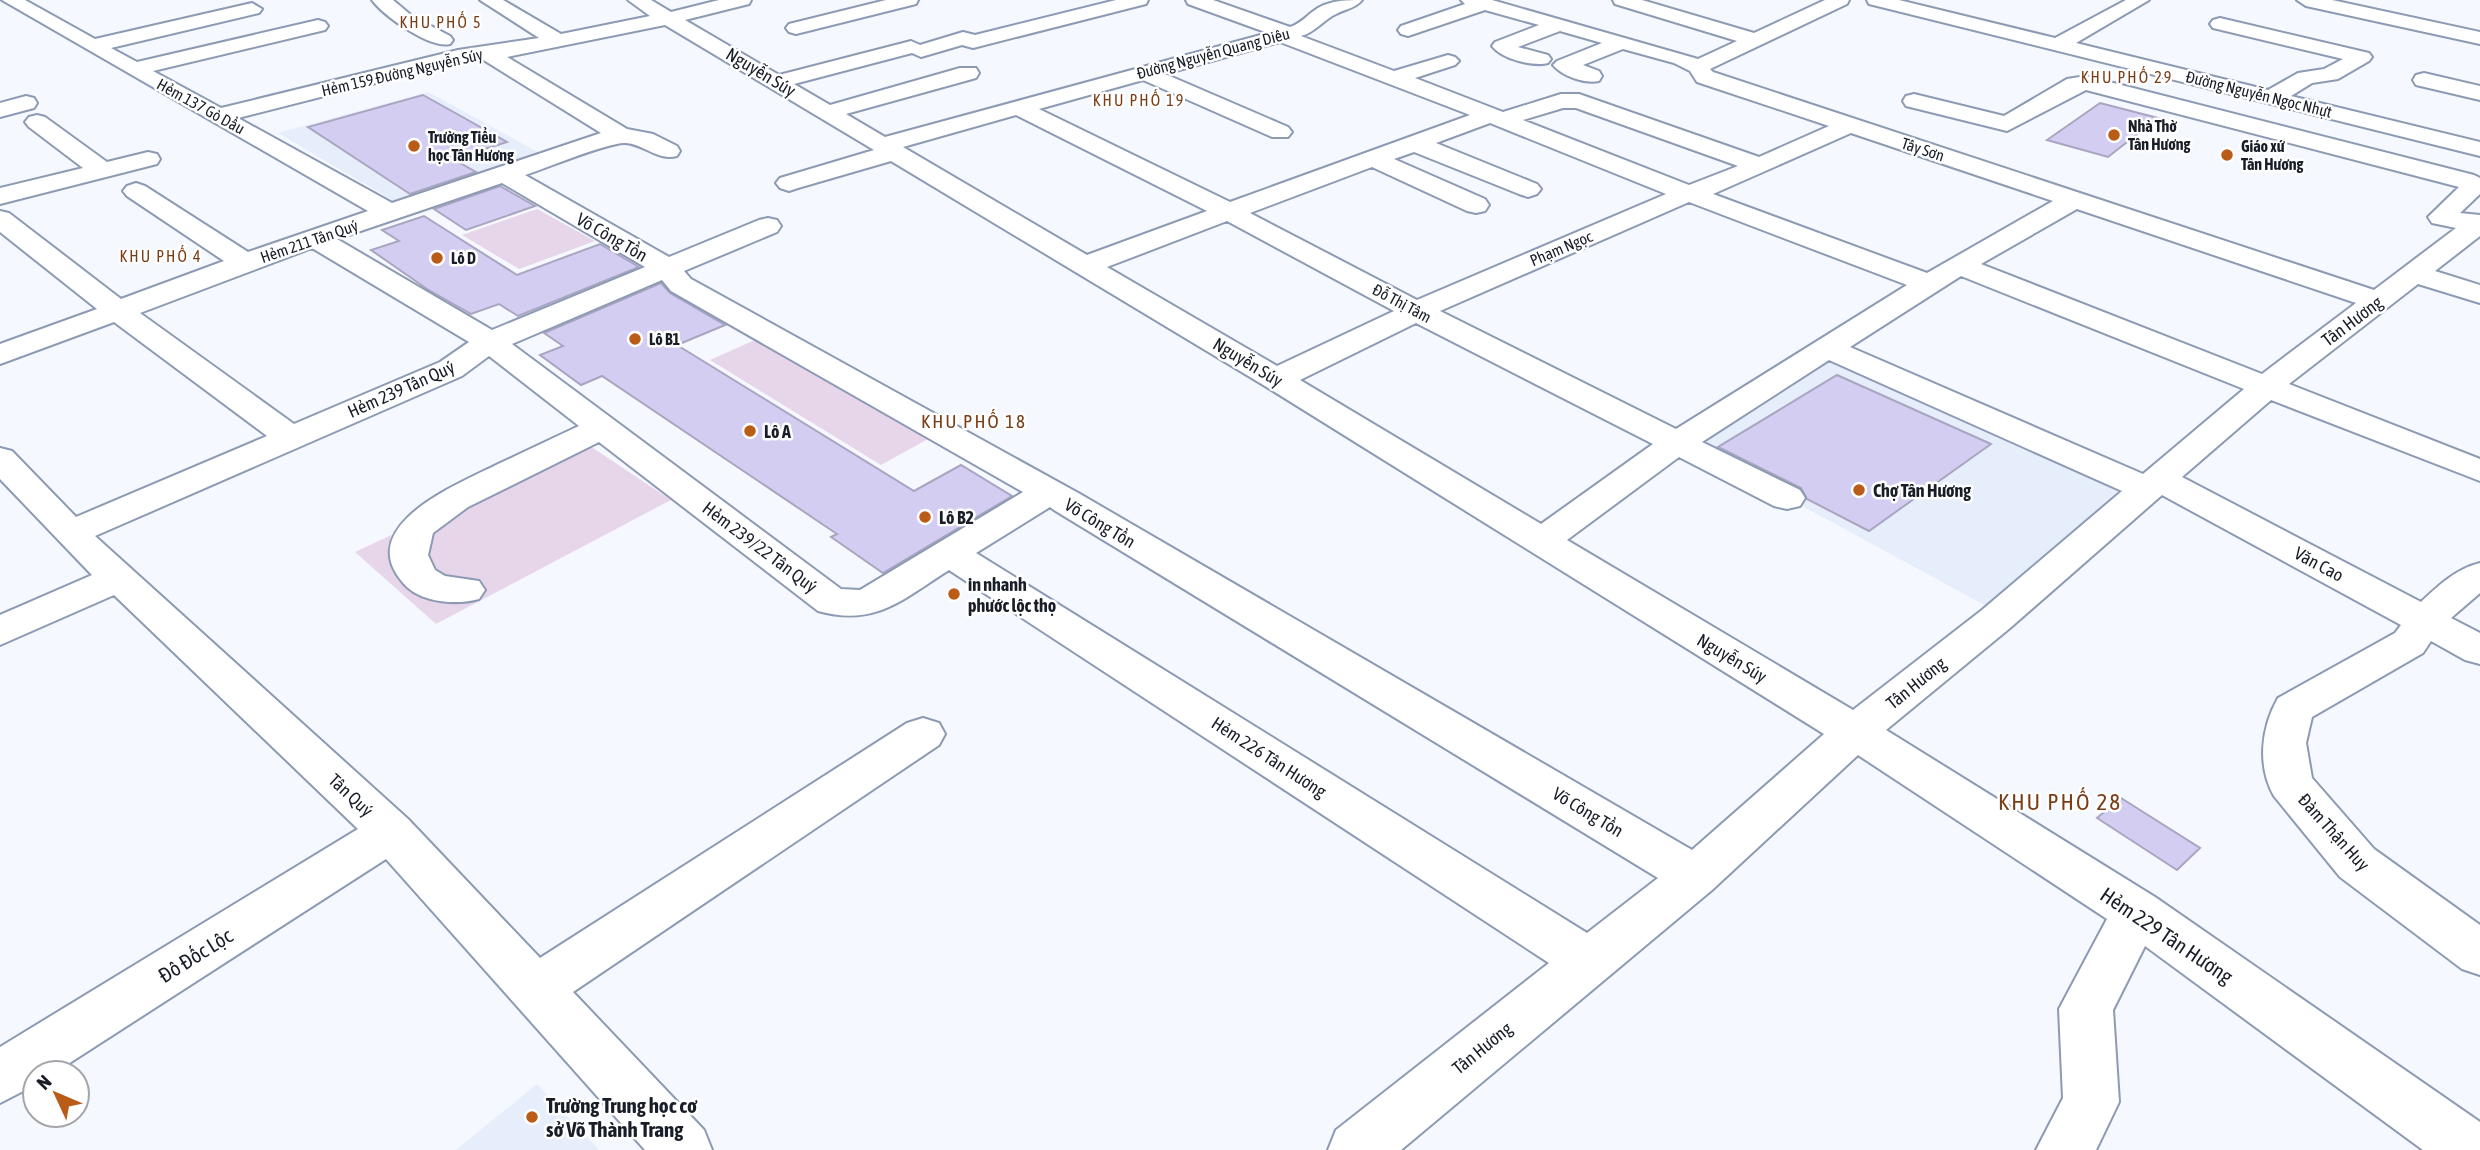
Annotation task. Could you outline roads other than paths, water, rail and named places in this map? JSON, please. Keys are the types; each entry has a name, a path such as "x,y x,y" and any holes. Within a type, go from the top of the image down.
{"street":[{"name":"Hẻm 137 Gò Dầu","path":"11,0 390,213"},
{"path":"381,0 405,20 443,40"},
{"path":"489,0 557,40"},
{"name":"Nguyễn Súy","path":"636,0 753,62 829,112 1276,379 1855,732"},
{"name":"Hẻm 159 Đường Nguyễn Súy","path":"218,116 458,56 670,18 742,0"},
{"path":"796,28 909,0"},
{"path":"973,42 1139,0"},
{"path":"1195,0 1581,153 1931,284"},
{"path":"1314,0 1344,3"},
{"path":"1622,0 1755,40"},
{"path":"1698,67 1840,0"},
{"name":"Đường Nguyễn Ngọc Nhựt","path":"1876,0 2480,149"},
{"path":"2306,0 2480,38"},
{"path":"2057,45 2134,1"},
{"path":"1408,30 1419,28 1478,2"},
{"name":"Tây Sơn","path":"1478,2 1681,59 1698,67 1705,77 2378,301"},
{"name":"Đường Nguyễn Quang Diêu","path":"789,183 1017,107 1304,29 1321,14 1344,3"},
{"path":"92,46 252,9"},
{"path":"2220,24 2362,57 2330,74 2306,78 2272,97"},
{"path":"1541,59 1509,51 1502,46 1558,25"},
{"path":"134,69 318,26"},
{"path":"778,39 817,30"},
{"path":"882,31 945,62"},
{"path":"1223,34 1247,44"},
{"path":"753,62 916,49 963,38 994,51"},
{"path":"1591,76 1564,65 1621,43"},
{"path":"753,62 845,48"},
{"path":"486,53 620,135 645,139 668,151"},
{"path":"1365,69 1445,53 1391,79"},
{"path":"1142,72 1280,132"},
{"path":"829,112 968,73"},
{"path":"2424,80 2480,93"},
{"path":"1914,101 2007,124 2075,84 2086,83 2465,180 2475,185 2441,217 2478,224"},
{"path":"1085,265 1416,144 1561,100 1579,101 1760,166"},
{"name":"Đỗ Thị Tâm","path":"1017,107 1231,213 1418,312 1787,498"},
{"path":"0,110 32,112 103,171"},
{"name":"Phạm Ngọc","path":"1276,379 1463,289 1760,166 1850,125"},
{"name":"Hẻm 211 Tân Quý","path":"0,355 315,238 620,135"},
{"path":"1416,144 1528,189"},
{"path":"0,196 148,159"},
{"path":"1376,160 1475,205"},
{"name":"Võ Công Tồn","path":"505,174 667,268 681,285 1049,492 1695,876"},
{"path":"136,191 246,263"},
{"path":"1540,542 1676,443 1959,265 2075,200"},
{"path":"0,219 118,311 291,438"},
{"name":"Tân Hương","path":"1357,1150 1695,876 1855,732 1996,619 2268,386 2478,224"},
{"name":"Hẻm 239 Tân Quý","path":"70,533 451,369 490,342 768,226"},
{"name":"Hẻm 239/22 Tân Quý","path":"315,238 490,342 832,602 867,603 1049,492"},
{"path":"1959,265 2480,471"},
{"path":"2414,274 2480,294"},
{"name":"Văn Cao","path":"1828,348 2152,484 2417,631"},
{"path":"465,590 436,589 423,582 414,570 408,554 410,539 421,524 450,503 602,427"},
{"name":"Tân Quý","path":"1,461 70,533 390,832 683,1150"},
{"name":"Hẻm 226 Tân Hương","path":"950,552 1588,962"},
{"name":"Đàm Thận Huy","path":"2480,575 2456,591 2417,631 2293,709 2284,743 2290,784 2357,863 2480,953"},
{"path":"0,631 119,578"},
{"path":"2417,631 2479,648"},
{"name":"Hẻm 229 Tân Hương","path":"1855,732 2137,912 2470,1150"},
{"path":"535,989 923,734"},
{"name":"Đô Đốc Lộc","path":"0,1077 390,832"},
{"path":"2065,1150 2091,1102 2086,1009 2137,912"}],"place":[{"name":"Nhà Thờ Tân Hương","path":"2114,135"},
{"name":"Trường Tiểu học Tân Hương","path":"414,146"},
{"name":"Giáo xứ Tân Hương","path":"2227,155"},
{"name":"Lô D","path":"437,258"},
{"name":"Lô B1","path":"635,339"},
{"name":"Lô A","path":"750,431"},
{"name":"Chợ Tân Hương","path":"1859,490"},
{"name":"Lô B2","path":"925,517"},
{"name":"in nhanh phước lộc thọ","path":"954,594"},
{"name":"Trường Trung học cơ sở Võ Thành Trang","path":"532,1117"}],"district":[{"name":"KHU PHỐ 5","path":"441,22"},
{"name":"KHU PHỐ 29","path":"2127,77"},
{"name":"KHU PHỐ 19","path":"1139,100"},
{"name":"KHU PHỐ 4","path":"161,256"},
{"name":"KHU PHỐ 18","path":"974,421"},
{"name":"KHU PHỐ 28","path":"2060,802"}]}
